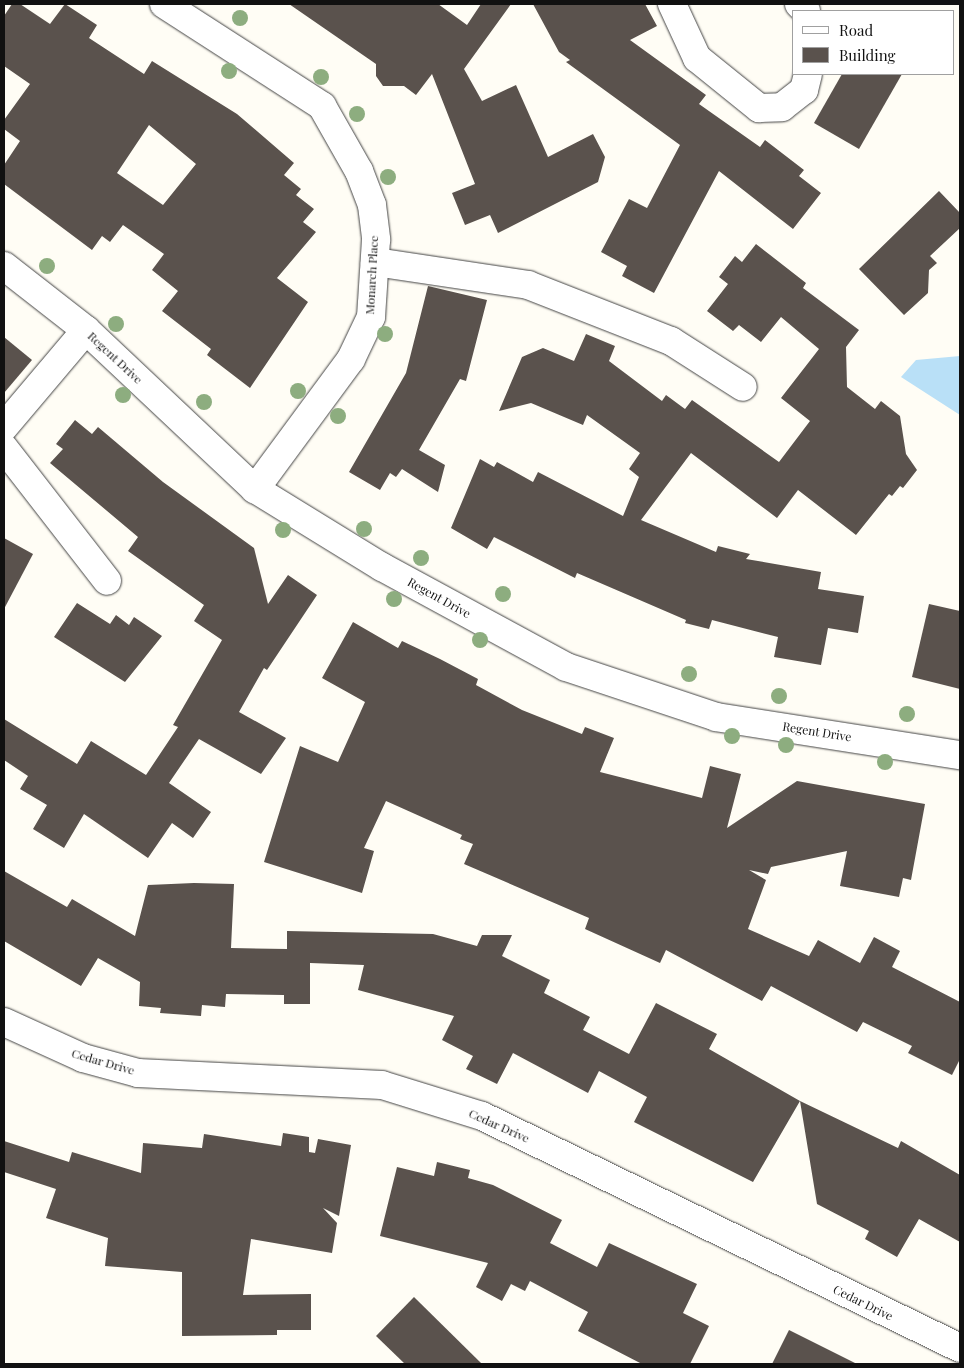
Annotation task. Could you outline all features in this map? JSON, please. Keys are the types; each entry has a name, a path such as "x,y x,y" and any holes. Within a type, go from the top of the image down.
{"street":[{"name":"Monarch Place","path":"164,4 322,106 359,171 372,204 375,262 371,318 352,359 255,488"},
{"path":"672,4 697,58 759,108 782,107 804,90 808,75"},
{"path":"375,262 528,286 670,341 743,386"},
{"name":"Regent Drive","path":"4,266 86,330 255,488 382,567 566,667 716,717 960,755"},
{"path":"4,427 86,330"},
{"path":"4,448 107,581"},
{"name":"Cedar Drive","path":"4,1022 83,1058 138,1073 382,1085 482,1116 960,1348"}],"water":[{"path":"960,356 960,415 901,377 916,360"}],"building":[{"path":"12,4 20,4 50,24 65,4 97,25 89,38 144,74 152,61 237,114 294,163 284,175 301,189 296,195 314,209 303,222 316,232 277,278 308,302 250,388 207,355 211,349 162,311 178,291 152,270 164,254 123,225 110,242 102,236 92,250 4,184 4,165 20,141 4,129 4,120 30,84 4,66 4,16","holes":["149,125 196,164 163,205 117,173"]},
{"path":"289,4 438,4 467,25 481,4 511,4 464,69 482,101 516,85 548,157 593,134 605,157 598,182 498,233 490,215 465,225 452,193 475,184 432,74 416,95 404,86 383,86 376,76 376,64"},
{"path":"533,4 645,4 657,26 630,40 706,95 699,104 760,147 765,140 804,170 799,176 821,193 793,229 719,171 654,293 622,276 627,266 601,252 629,199 647,208 680,145 566,62 570,60 559,52"},
{"path":"841,75 901,75 859,149 814,123"},
{"path":"939,191 960,213 960,228 930,256 937,263 929,270 928,293 904,315 859,269"},
{"path":"756,244 806,283 803,288 859,330 846,347 847,387 875,409 881,401 900,416 906,454 917,470 903,488 900,486 892,496 889,494 856,535 798,490 777,518 691,453 641,520 716,552 718,546 750,554 746,559 821,572 818,589 864,596 858,633 828,628 821,665 774,657 778,637 712,620 709,629 685,623 686,620 577,573 575,578 494,537 487,549 451,528 480,459 494,467 497,462 533,482 538,472 623,516 639,477 629,469 640,453 587,415 583,425 531,403 499,411 522,357 543,348 574,361 586,334 615,346 609,361 662,401 666,395 685,409 692,400 779,462 810,421 781,398 819,349 781,317 761,342 739,325 733,331 707,311 728,284 719,277 735,256 742,262"},
{"path":"428,286 487,300 466,381 460,379 419,450 445,465 438,492 402,469 396,477 390,473 380,490 349,472 406,373"},
{"path":"4,337 32,360 4,393"},
{"path":"75,420 92,434 98,427 163,482 254,548 268,604 288,575 317,595 267,670 264,668 239,712 286,738 261,774 199,739 169,783 211,812 193,838 172,823 148,858 84,814 64,848 33,829 47,805 20,789 28,776 4,760 4,719 77,764 91,741 146,775 178,727 173,725 222,640 194,621 204,605 128,551 138,537 50,463 63,449 56,444"},
{"path":"4,538 33,554 4,609"},
{"path":"77,603 110,624 116,615 129,625 134,617 162,636 125,682 54,637"},
{"path":"929,604 960,611 960,689 912,677"},
{"path":"353,622 398,648 402,641 440,659 478,679 476,685 522,710 582,734 585,727 614,738 600,772 702,798 710,766 741,774 727,828 797,781 925,804 911,880 903,878 899,897 840,886 847,851 771,867 768,874 749,870 766,880 748,929 809,956 818,940 860,963 874,937 900,951 892,967 960,1002 960,1059 952,1075 908,1053 912,1046 863,1022 857,1032 771,986 762,1001 666,950 660,963 585,929 589,918 464,864 473,844 460,839 462,835 386,801 364,848 374,851 362,893 264,862 300,746 338,762 365,702 322,678"},
{"path":"4,871 67,907 72,899 135,936 148,885 194,883 234,884 231,948 287,949 287,931 433,934 477,946 482,935 512,935 502,956 550,980 544,993 590,1017 583,1030 629,1054 656,1003 717,1034 709,1049 800,1101 753,1182 634,1122 647,1097 599,1071 588,1093 513,1053 497,1084 466,1069 473,1056 442,1040 454,1016 358,990 364,965 310,963 310,1004 284,1004 284,995 226,994 225,1007 202,1005 201,1016 160,1013 161,1008 139,1006 140,982 98,958 81,986 4,941"},
{"path":"800,1101 898,1148 901,1141 960,1175 960,1242 919,1219 897,1257 865,1239 869,1231 817,1204"},
{"path":"283,1133 309,1137 309,1152 315,1153 318,1139 351,1145 339,1216 323,1208 337,1223 332,1253 251,1239 243,1295 311,1294 311,1330 277,1330 277,1335 182,1336 182,1272 105,1266 108,1238 46,1218 56,1189 4,1172 4,1141 69,1162 72,1152 141,1173 143,1143 202,1148 204,1134 281,1146"},
{"path":"437,1162 470,1170 468,1178 493,1185 562,1220 550,1243 597,1267 609,1243 697,1284 683,1313 709,1326 690,1364 642,1364 578,1331 588,1312 530,1281 525,1291 511,1284 502,1301 476,1287 488,1263 380,1236 397,1167 434,1176"},
{"path":"414,1297 482,1364 405,1364 376,1336"},
{"path":"789,1330 857,1364 772,1364"}]}
